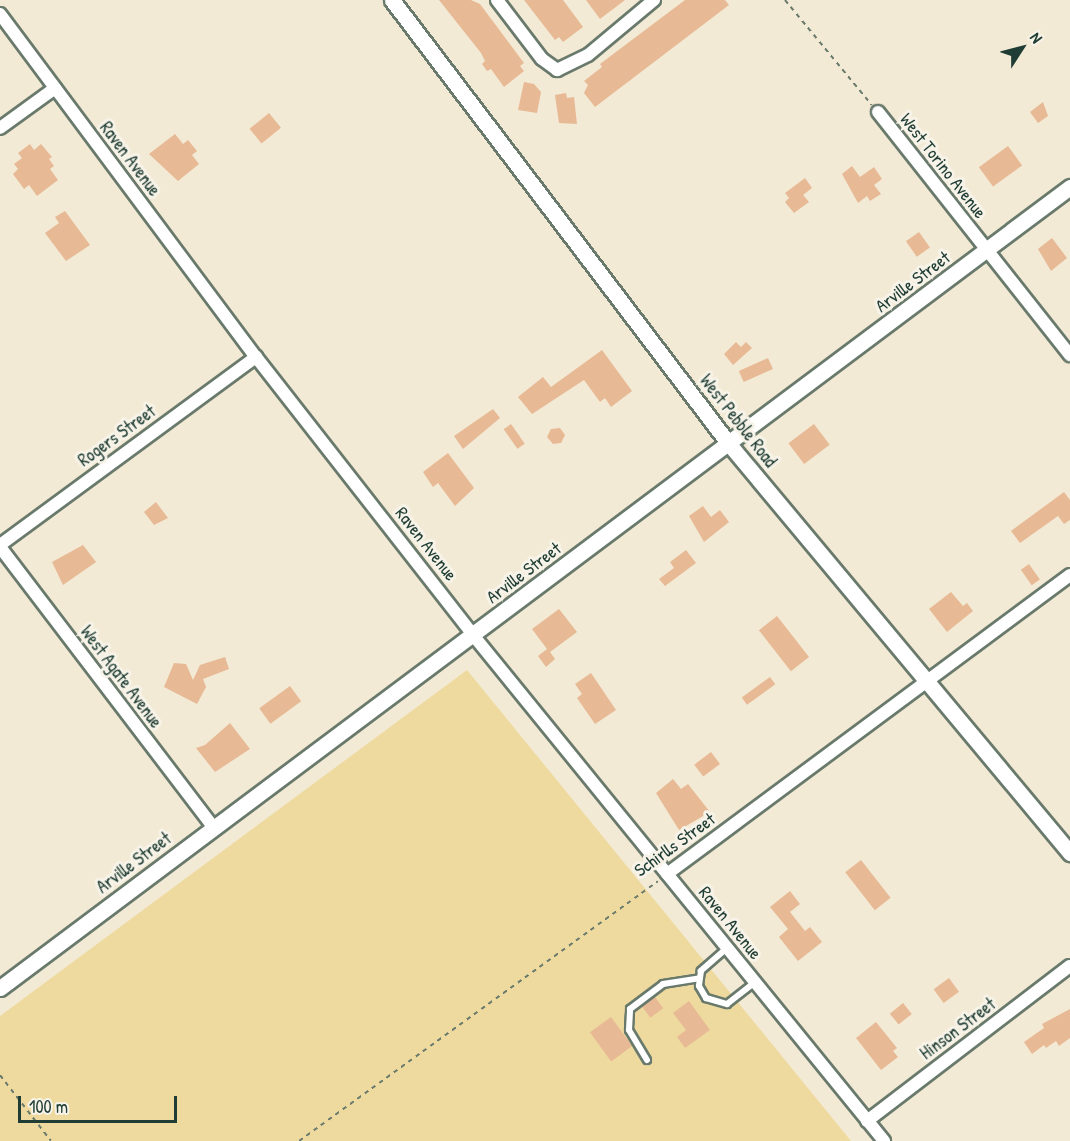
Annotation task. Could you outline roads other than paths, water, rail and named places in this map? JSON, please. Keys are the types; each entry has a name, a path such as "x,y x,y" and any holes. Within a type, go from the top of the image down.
{"street":[{"name":"West Pebble Road","path":"392,0 729,444 1070,853"},
{"path":"497,0 542,59 557,70 588,55 649,1"},
{"name":"Raven Avenue","path":"0,14 256,357 473,635 884,1141"},
{"path":"0,129 55,88"},
{"name":"West Torino Avenue","path":"878,112 1070,355"},
{"name":"Arville Street","path":"0,988 1070,187"},
{"name":"Rogers Street","path":"0,546 256,357"},
{"name":"West Agate Avenue","path":"0,546 214,828"},
{"name":"Schirlls Street","path":"668,874 1070,575"},
{"name":"Hinson Street","path":"867,1121 1070,966"}],"lane":[{"path":"728,948 704,966 699,978 706,998 721,1005 733,1001 755,982"},
{"path":"647,1060 630,1030 630,1009 663,984 699,978"}]}
